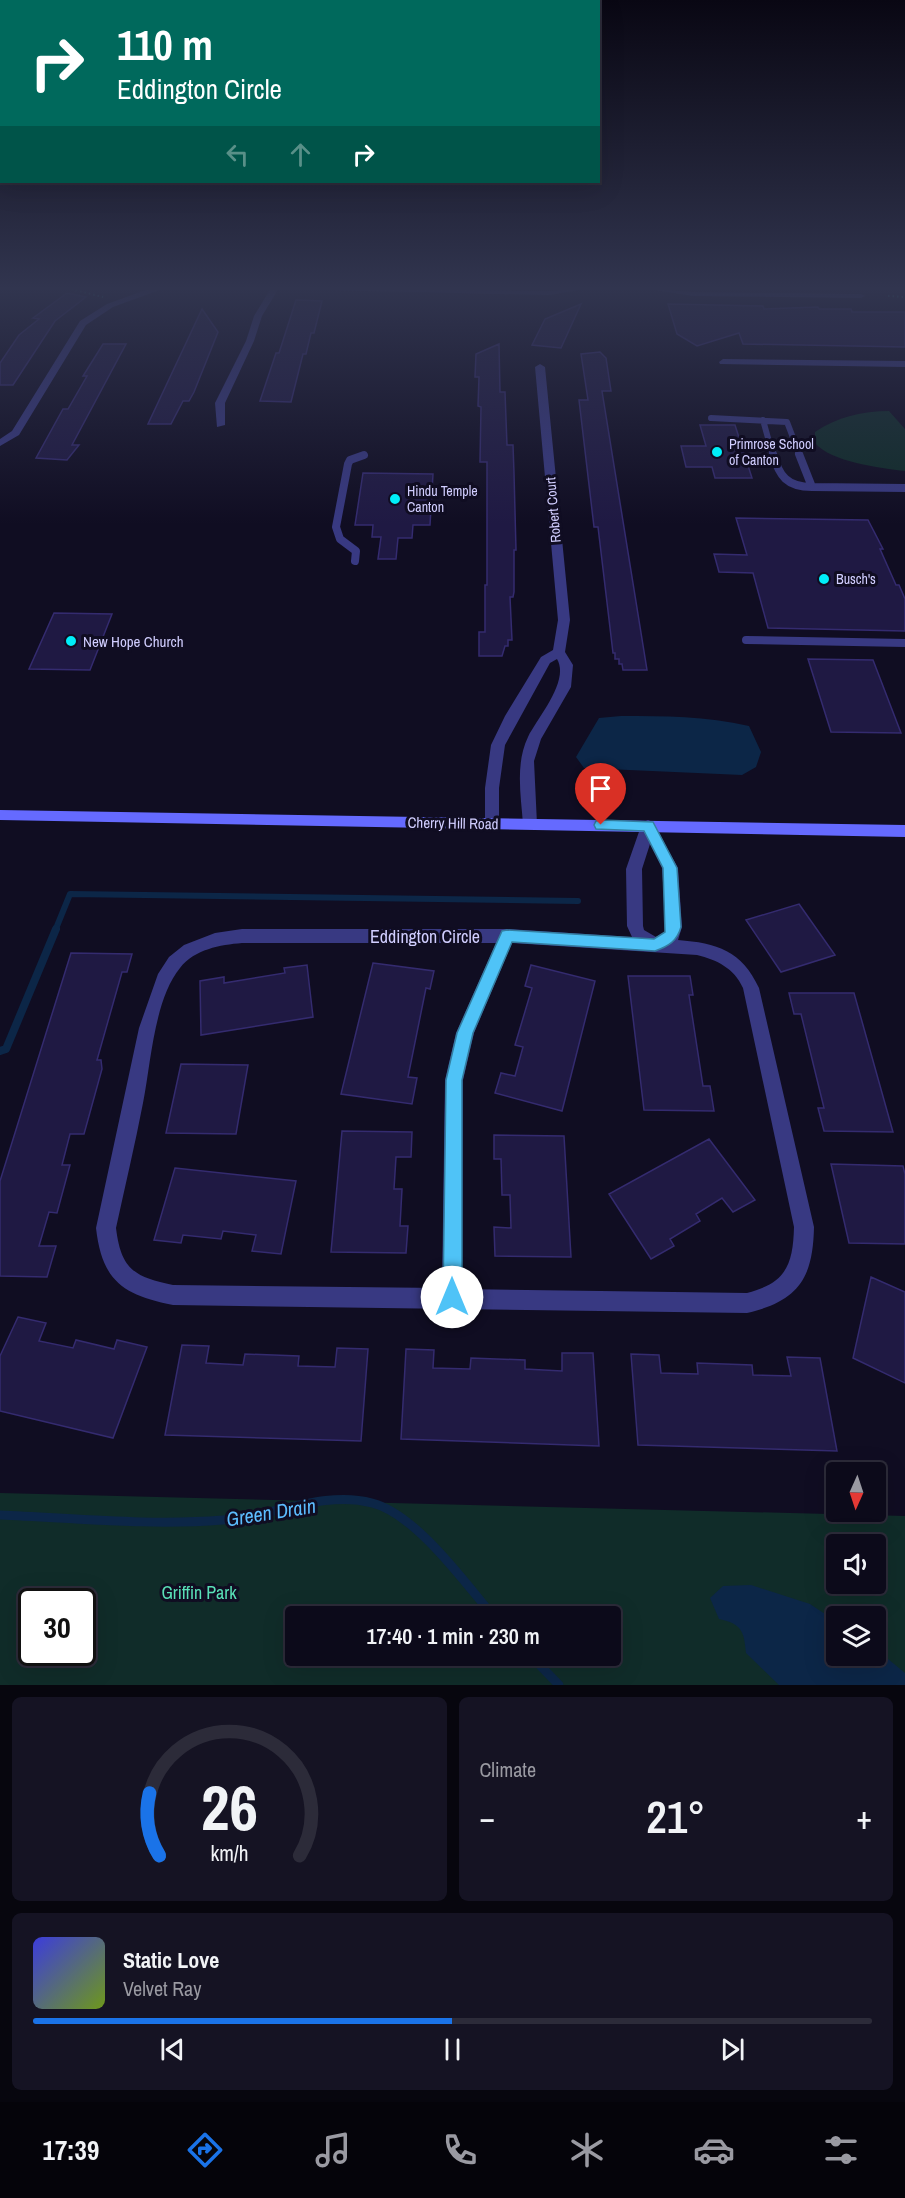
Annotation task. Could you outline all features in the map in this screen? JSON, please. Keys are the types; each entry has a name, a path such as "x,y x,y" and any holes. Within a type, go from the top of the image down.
{"main road":[{"name":"Cherry Hill Road","path":"0,815 905,831"}],"street":[{"path":"0,444 16,433 56,367"},
{"path":"220,425 220,403 237,367"},
{"name":"Robert Court","path":"530,824 527,761 534,739 564,687 567,665 559,652 564,620 540,367"},
{"path":"492,823 492,788 498,745 545,660 559,652"},
{"path":"648,826 670,868 674,927 672,936 655,945 638,934 635,926 634,869 648,826"},
{"name":"Eddington Circle","path":"242,936 507,936 655,945 717,952 730,958 747,976 804,1227 804,1251 799,1269 779,1293 762,1301 747,1303 452,1297 173,1295 131,1284 119,1273 111,1258 106,1228 146,1041 161,988 176,961 192,949 218,939 242,936"},
{"path":"452,1297 454,1080 465,1033 507,936"}],"lane":[{"path":"711,418 787,422 812,487"},
{"path":"763,420 778,472 792,486 905,488"},
{"path":"356,561 356,551 340,539 336,527 348,464 350,460 364,455"},
{"path":"746,640 905,643"}],"green space":[{"path":"889,411 905,429 905,471 870,466 844,459 822,450 815,443 815,432 832,422 869,412"},
{"name":"Griffin Park","path":"0,1493 826,1514 826,1522 886,1522 886,1516 905,1516 905,1685 0,1685"}],"water":[{"path":"621,716 701,718 749,726 761,752 756,767 742,775 584,768 576,757 599,718"},
{"path":"751,1585 810,1604 826,1615 826,1666 886,1666 886,1657 905,1673 905,1685 779,1685 746,1653 743,1634 737,1626 719,1619 710,1598 723,1586"}],"building":[{"path":"0,367 25,367 13,385 0,385"},
{"path":"89,367 114,367 72,445 79,445 67,460 36,458 63,409 68,409 87,376 83,376"},
{"path":"175,367 204,367 189,401 183,401 171,424 148,424"},
{"path":"271,367 300,367 291,402 260,401"},
{"path":"475,367 499,367 500,392 505,392 507,445 513,445 516,550 514,550 514,592 513,597 510,597 512,640 508,640 508,646 505,646 502,656 479,656 479,632 485,632 485,585 487,585 487,462 480,462 481,407 478,406 479,377 475,377"},
{"path":"583,367 607,367 611,391 602,391 647,670 623,670 622,664 619,664 619,659 615,659 615,653 613,653 598,527 594,527 579,400 588,400"},
{"name":"Primrose School of Canton","path":"700,425 735,425 752,478 715,478 712,467 686,467 681,446 706,446"},
{"name":"Hindu Temple Canton","path":"363,473 433,474 430,525 413,525 412,538 398,538 396,559 378,559 381,537 372,537 373,525 355,525"},
{"name":"Busch's","path":"736,518 868,520 883,549 880,549 896,585 899,585 905,599 905,631 768,628 753,573 719,572 714,554 747,555"},
{"name":"New Hope Church","path":"54,613 112,614 90,670 29,669"},
{"path":"808,659 873,660 901,733 831,732"},
{"path":"799,904 835,955 781,972 746,920"},
{"path":"71,953 132,954 127,972 122,972 97,1060 101,1060 102,1069 84,1134 70,1134 62,1165 70,1165 57,1213 49,1212 39,1246 56,1246 47,1277 0,1276 0,1181"},
{"path":"373,963 434,971 430,989 426,988 408,1077 417,1078 412,1104 341,1094"},
{"path":"307,965 313,1017 201,1035 200,981 224,977 224,983 285,973 284,968"},
{"path":"531,965 595,981 562,1111 495,1093 501,1073 515,1076 523,1047 515,1045 532,988 525,986"},
{"path":"628,976 690,976 693,995 689,995 703,1086 710,1086 714,1111 644,1110"},
{"path":"789,993 854,993 893,1132 824,1131 818,1108 824,1108 801,1014 794,1014"},
{"path":"181,1064 248,1065 236,1134 166,1133"},
{"path":"342,1131 412,1132 411,1157 396,1157 394,1189 402,1189 400,1226 408,1226 406,1253 331,1252"},
{"path":"494,1135 564,1136 571,1257 495,1256 494,1227 511,1228 510,1195 502,1195 501,1159 494,1159"},
{"path":"709,1139 755,1200 733,1212 722,1198 696,1214 700,1221 670,1239 674,1246 651,1259 609,1194"},
{"path":"831,1164 903,1166 905,1244 849,1243"},
{"path":"175,1168 296,1181 281,1254 252,1251 256,1235 223,1231 221,1239 183,1235 181,1243 154,1240"},
{"path":"871,1277 905,1292 905,1383 853,1358"},
{"path":"18,1317 46,1323 39,1341 73,1348 76,1340 114,1349 117,1340 147,1347 113,1438 0,1411 0,1356"},
{"path":"182,1345 209,1346 206,1363 243,1365 245,1354 299,1356 298,1366 335,1367 337,1348 368,1349 361,1441 165,1435"},
{"path":"406,1349 434,1350 433,1368 470,1369 471,1358 525,1360 525,1369 562,1371 562,1353 593,1353 599,1446 401,1439"},
{"path":"631,1354 659,1355 661,1373 698,1374 697,1363 752,1365 753,1375 791,1376 787,1357 820,1358 837,1451 638,1445"}],"waterway":[{"path":"55,931 70,894 578,901"},
{"path":"0,1051 6,1049 56,929"},
{"name":"Green Drain","path":"0,1515 140,1522 195,1522 241,1518 316,1502 354,1500 372,1503 389,1510 422,1535 439,1551 485,1606"},
{"name":"Green Drain","path":"541,1666 559,1685"}],"place":[{"name":"Primrose School of Canton","path":"717,452"},
{"name":"Hindu Temple Canton","path":"395,499"},
{"name":"Busch's","path":"824,579"},
{"name":"New Hope Church","path":"71,641"}],"route":[{"path":"452,1297 454,1080 465,1033 507,936 655,945 672,936 674,927 670,868 648,826 601,825"}]}
